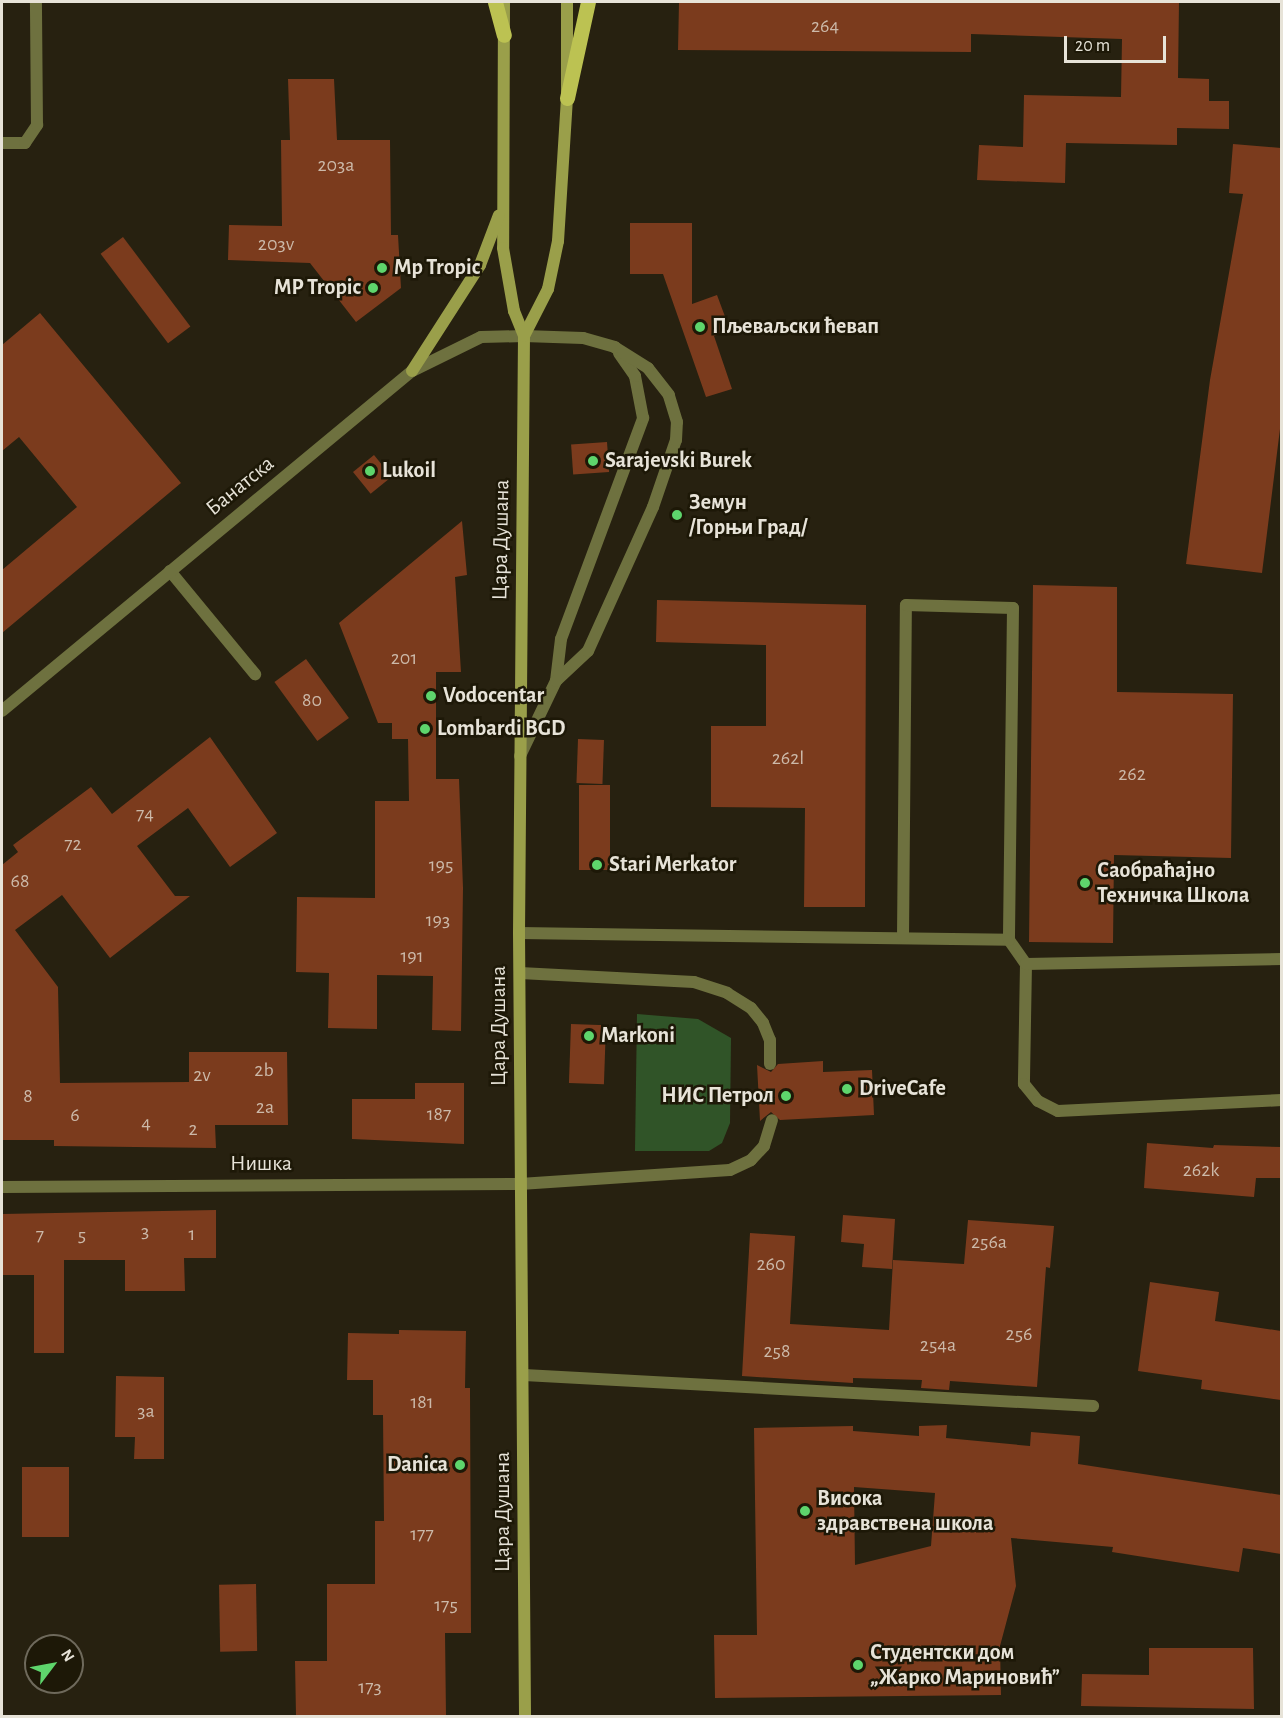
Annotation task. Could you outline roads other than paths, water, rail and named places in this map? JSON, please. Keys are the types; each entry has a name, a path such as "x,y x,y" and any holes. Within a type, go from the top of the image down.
{"main road":[{"path":"495,2 504,34"},
{"name":"Цара Душана","path":"504,2 503,200 507,278 524,336 519,933 525,1716"},
{"name":"Цара Душана","path":"524,336 548,289 558,241 567,98 567,2"},
{"path":"567,98 588,2"},
{"path":"412,371 480,265 503,200"}],"street":[{"path":"2,143 26,143 37,125 36,2"},
{"name":"Банатска","path":"2,711 412,371 481,337 582,338 615,347 648,368 669,395 677,422 676,440 653,507 588,651 556,681"},
{"path":"519,757 556,681 561,639 643,418 635,376 615,347"},
{"path":"170,571 255,674"},
{"path":"903,937 906,605 1013,608 1009,940 1026,964 1024,1083 1038,1101 1058,1111 1281,1101"},
{"path":"519,933 1009,940"},
{"path":"1026,964 1281,959"},
{"path":"520,973 694,982 727,993 751,1008 763,1023 770,1040 770,1064"},
{"name":"Нишка","path":"2,1187 520,1184 730,1170 751,1160 764,1146 772,1120"},
{"path":"524,1375 1093,1407"}],"place":[{"name":"Mp Tropic","path":"382,268"},
{"name":"MP Tropic","path":"373,288"},
{"name":"Пљеваљски ћевап","path":"700,327"},
{"name":"Sarajevski Burek","path":"593,461"},
{"name":"Lukoil","path":"370,471"},
{"name":"Земун /Горњи Град/","path":"677,515"},
{"name":"Vodocentar","path":"431,696"},
{"name":"Lombardi BGD","path":"425,729"},
{"name":"Stari Merkator","path":"597,865"},
{"name":"Саобраћајно Техничка Школа","path":"1085,883"},
{"name":"Markoni","path":"589,1036"},
{"name":"DriveCafe","path":"847,1089"},
{"name":"НИС Петрол","path":"786,1096"},
{"name":"Danica","path":"460,1465"},
{"name":"Висока здравствена школа","path":"805,1511"},
{"name":"Студентски дом „Жарко Мариновић”","path":"858,1665"}]}
